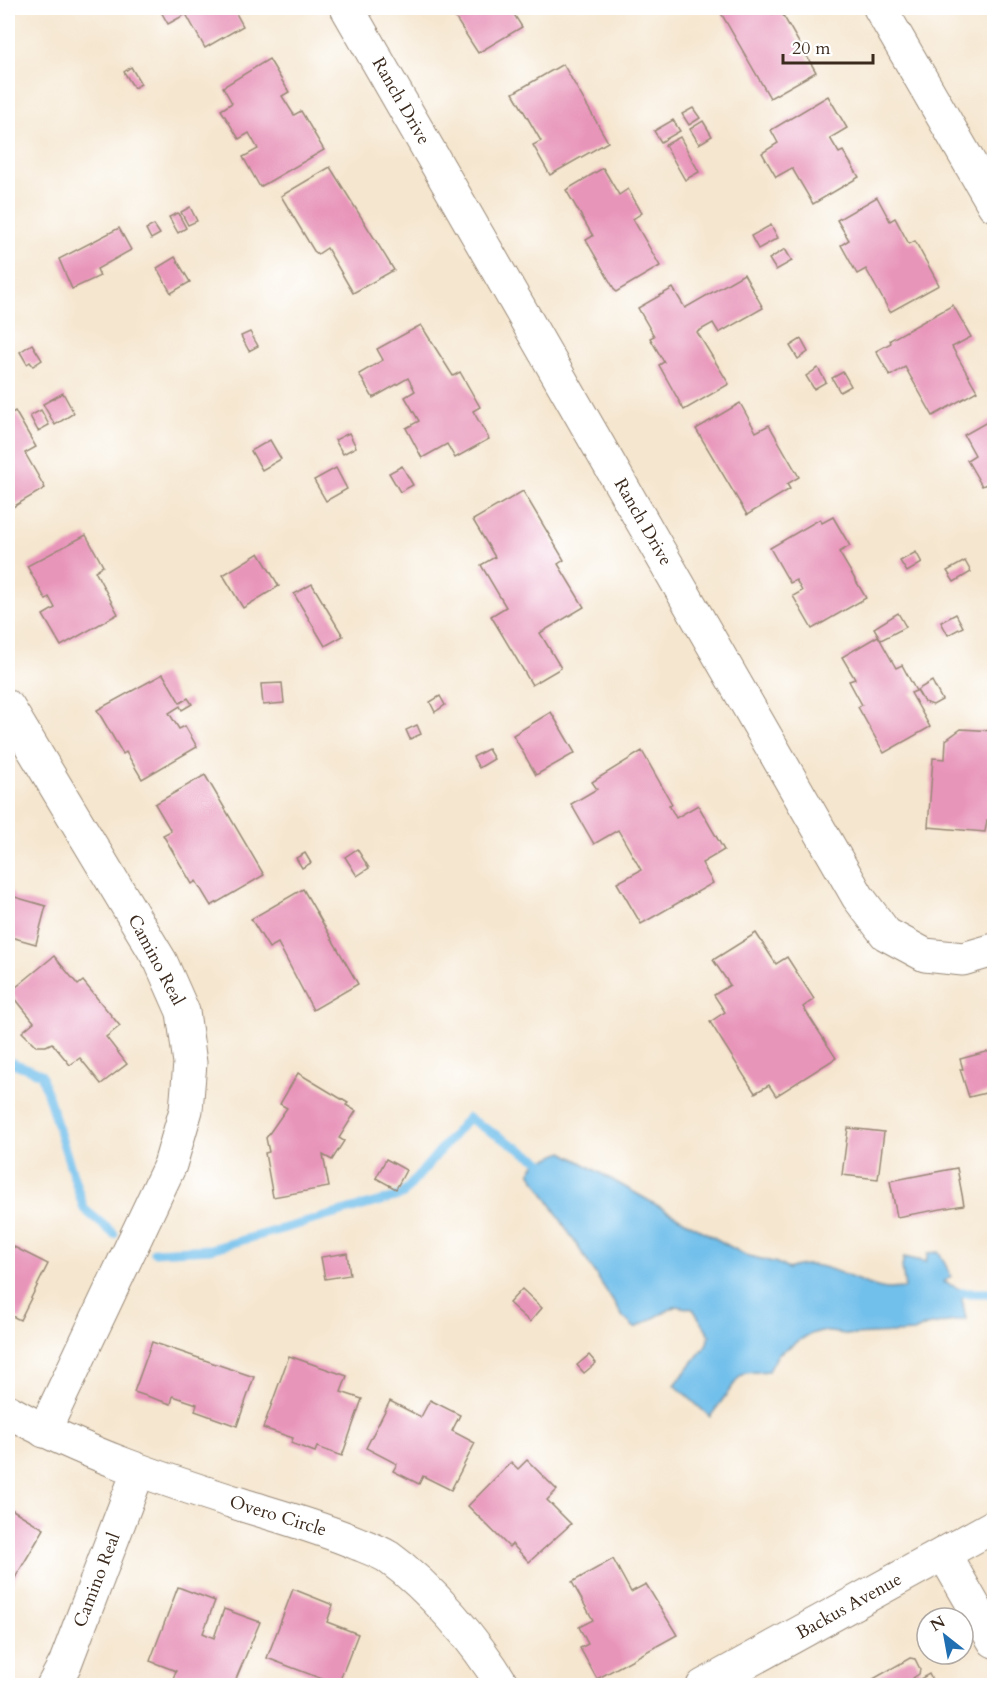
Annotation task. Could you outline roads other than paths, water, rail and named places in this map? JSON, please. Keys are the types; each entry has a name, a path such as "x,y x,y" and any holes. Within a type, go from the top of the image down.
{"street":[{"name":"Ranch Drive","path":"347,8 858,897 886,934 925,955 963,959 994,950"},
{"path":"880,8 994,205"},
{"name":"Camino Real","path":"8,707 161,962 183,1012 190,1063 186,1110 170,1165 44,1431"},
{"name":"Overo Circle","path":"8,1411 44,1431 138,1472 333,1533 387,1557 425,1589 486,1659 503,1686"},
{"name":"Camino Real","path":"53,1686 65,1664 138,1472"},
{"name":"Backus Avenue","path":"703,1686 994,1526"},
{"path":"944,1554 994,1641"}],"water":[{"path":"563,1152 745,1255 777,1263 788,1269 801,1265 813,1265 887,1289 905,1288 902,1267 904,1257 926,1262 928,1253 939,1252 951,1276 944,1282 960,1289 966,1319 926,1326 914,1332 853,1335 821,1331 808,1335 778,1354 769,1371 745,1373 740,1376 710,1417 675,1385 706,1345 710,1335 693,1309 676,1306 635,1328 623,1317 530,1172 535,1164"}],"waterway":[{"path":"8,1061 41,1074 84,1209 114,1234"},
{"path":"154,1252 211,1249 402,1195 468,1118 550,1167"},
{"path":"949,1293 994,1293"}]}
